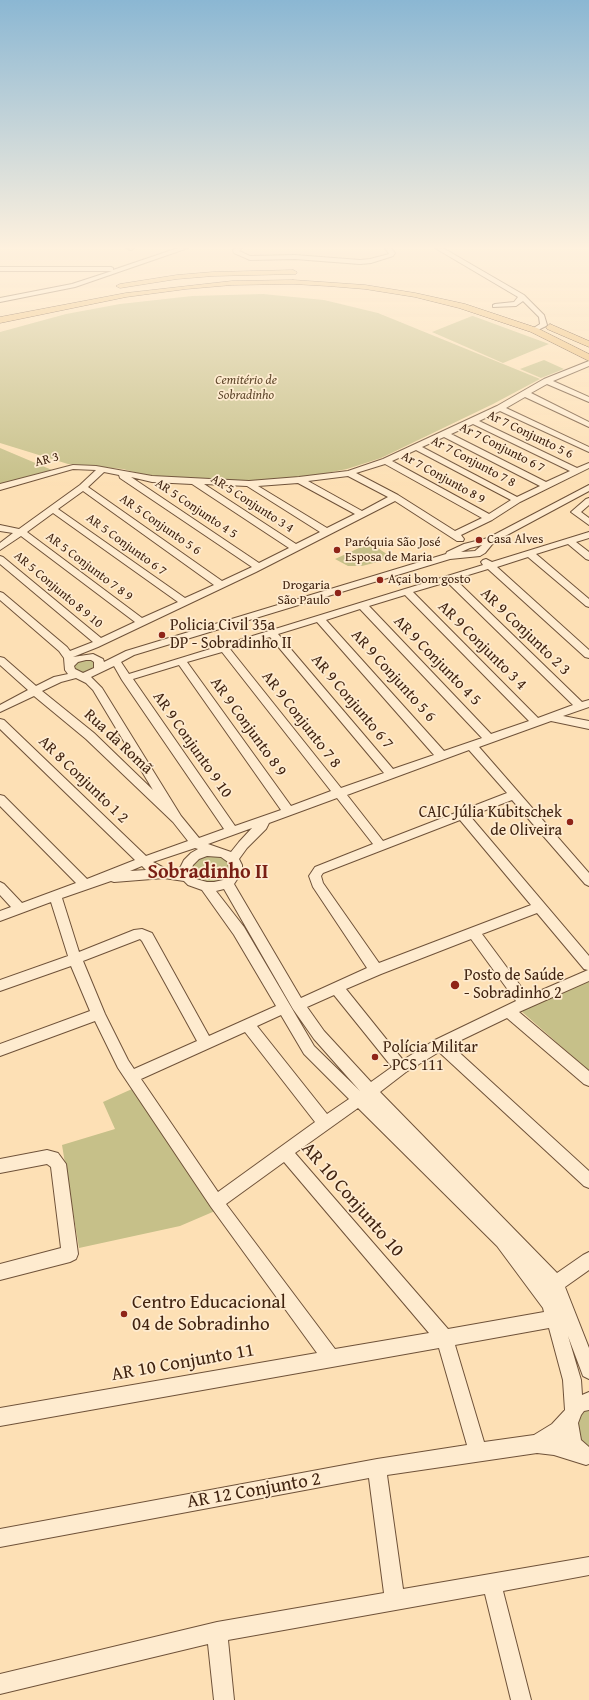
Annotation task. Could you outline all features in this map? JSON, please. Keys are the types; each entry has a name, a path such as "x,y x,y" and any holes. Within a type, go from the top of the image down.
{"main road":[{"path":"543,327 589,358"},
{"path":"545,327 589,344"}],"street":[{"name":"AR 3","path":"0,487 73,467 102,469 152,479 249,484 298,480 349,473 386,461 445,434 500,408 547,381 589,363"},
{"path":"547,381 589,400"},
{"path":"526,394 589,425"},
{"path":"500,408 589,450"},
{"name":"Ar 7 Conjunto 5 6","path":"472,420 577,471"},
{"name":"Ar 7 Conjunto 6 7","path":"445,434 547,486"},
{"name":"Ar 7 Conjunto 7 8","path":"416,447 517,500"},
{"name":"Ar 7 Conjunto 8 9","path":"386,461 489,518"},
{"path":"455,535 489,518 517,500 589,465"},
{"path":"0,547 83,487 102,469"},
{"name":"AR 5 Conjunto 4 5","path":"118,473 259,567"},
{"path":"349,473 395,497 455,535 589,655"},
{"path":"298,480 361,514"},
{"name":"AR 5 Conjunto 3 4","path":"195,482 295,548"},
{"path":"249,484 328,532"},
{"name":"AR 5 Conjunto 5 6","path":"83,487 221,585"},
{"path":"0,709 60,679 92,674 130,653 449,556 476,553 491,540 589,488"},
{"path":"68,651 97,643 221,585 395,497"},
{"path":"589,501 575,512 589,522"},
{"name":"AR 5 Conjunto 6 7","path":"53,509 184,602"},
{"path":"0,528 21,532"},
{"name":"AR 5 Conjunto 7 8 9","path":"21,532 141,622"},
{"path":"126,678 589,535"},
{"path":"449,556 467,546 491,540"},
{"path":"570,541 589,556"},
{"path":"467,546 463,552 476,553"},
{"path":"530,554 589,604"},
{"name":"AR 5 Conjunto 8 9 10","path":"0,559 97,643"},
{"name":"AR 9 Conjunto 2 3","path":"449,579 585,704"},
{"name":"AR 9 Conjunto 3 4","path":"407,592 536,722"},
{"path":"0,595 68,651 89,657 100,664 98,670 97,688"},
{"name":"AR 9 Conjunto 4 5","path":"362,605 489,739"},
{"name":"AR 9 Conjunto 5 6","path":"319,618 442,756"},
{"name":"AR 9 Conjunto 6 7","path":"272,633 391,774"},
{"path":"89,657 97,643"},
{"name":"AR 9 Conjunto 7 8","path":"224,648 381,846"},
{"path":"68,651 70,670 78,676 90,681 97,688 177,819 196,843 212,851 224,853 233,859 236,865 236,872 233,878 227,883 206,888 198,886 188,877 164,873 107,877"},
{"path":"60,679 74,660 130,653"},
{"name":"Rua da Romã","path":"0,660 90,736 177,819"},
{"name":"AR 9 Conjunto 9 10","path":"115,660 232,831"},
{"name":"AR 9 Conjunto 8 9","path":"181,661 288,811"},
{"path":"0,916 107,877 115,872 144,861 264,820 585,704"},
{"path":"549,717 589,724"},
{"name":"AR 8 Conjunto 1 2","path":"0,723 144,861 152,868 164,873"},
{"path":"472,745 589,881"},
{"path":"376,970 317,884 315,876 319,870 514,795"},
{"path":"0,799 85,885"},
{"path":"462,815 589,965"},
{"path":"233,859 243,844 262,826 264,820"},
{"path":"188,877 186,868 191,859 196,843"},
{"path":"191,859 200,853 212,851"},
{"path":"227,883 291,1007 308,1050 365,1095 556,1284 589,1370"},
{"path":"0,887 20,908"},
{"path":"206,888 239,931 291,1007"},
{"path":"55,896 74,959 98,1014 123,1064 216,1202 331,1358"},
{"path":"132,1077 376,970 539,907"},
{"path":"474,933 525,1003"},
{"path":"0,986 134,935 142,934 147,937 206,1044"},
{"path":"285,1152 400,1068 440,1044 525,1003 589,975"},
{"path":"337,988 400,1068"},
{"path":"508,1011 589,1080"},
{"path":"0,1050 98,1014"},
{"path":"248,1025 325,1123"},
{"path":"440,1044 589,1181"},
{"path":"365,1095 503,1241 550,1304 572,1380 578,1409 569,1427 575,1446 588,1457"},
{"name":"AR 10 Conjunto 10","path":"216,1202 285,1152 445,1338"},
{"path":"0,1166 47,1157 53,1158 58,1164 70,1254 0,1272"},
{"path":"556,1284 589,1260"},
{"name":"AR 10 Conjunto 11","path":"0,1417 554,1319"},
{"path":"445,1338 478,1453"},
{"path":"537,1444 558,1430 578,1409"},
{"path":"537,1444 554,1446 588,1457"},
{"name":"AR 12 Conjunto 2","path":"0,1538 377,1468 537,1444"},
{"path":"377,1468 395,1600"},
{"path":"0,1684 217,1632 589,1566"},
{"path":"492,1583 521,1700"},
{"path":"217,1632 224,1700"}],"green space":[{"name":"Cemitério de Sobradinho","path":"17,327 413,327 540,379 493,404 381,458 347,469 301,478 249,482 152,477 123,469 68,464 0,443 0,332"},
{"path":"444,327 504,327 549,344 503,363 432,332"},
{"path":"544,360 564,369 541,378 520,369"},
{"path":"0,448 52,470 0,484"},
{"path":"370,543 393,558 362,566 348,566 335,559"},
{"path":"87,659 94,661 96,667 84,674 74,671 74,664 76,662"},
{"path":"204,854 227,857 232,874 219,884 195,881 190,864"},
{"path":"589,980 589,1071 520,1010"},
{"path":"132,1089 215,1211 180,1226 79,1248 62,1145 115,1129 103,1102"},
{"path":"589,1404 589,1449 575,1433 583,1406"}],"place":[{"name":"Casa Alves","path":"479,540"},
{"name":"Paróquia São José Esposa de Maria","path":"337,550"},
{"name":"Açai bom gosto","path":"380,580"},
{"name":"Drogaria São Paulo","path":"338,593"},
{"name":"Policia Civil 35a DP - Sobradinho II","path":"162,635"},
{"name":"CAIC Júlia Kubitschek de Oliveira","path":"570,822"},
{"name":"Posto de Saúde - Sobradinho 2","path":"455,985"},
{"name":"Polícia Militar - PCS 111","path":"375,1057"},
{"name":"Centro Educacional 04 de Sobradinho","path":"124,1314"}],"district":[{"name":"Sobradinho II","path":"208,873"}]}
